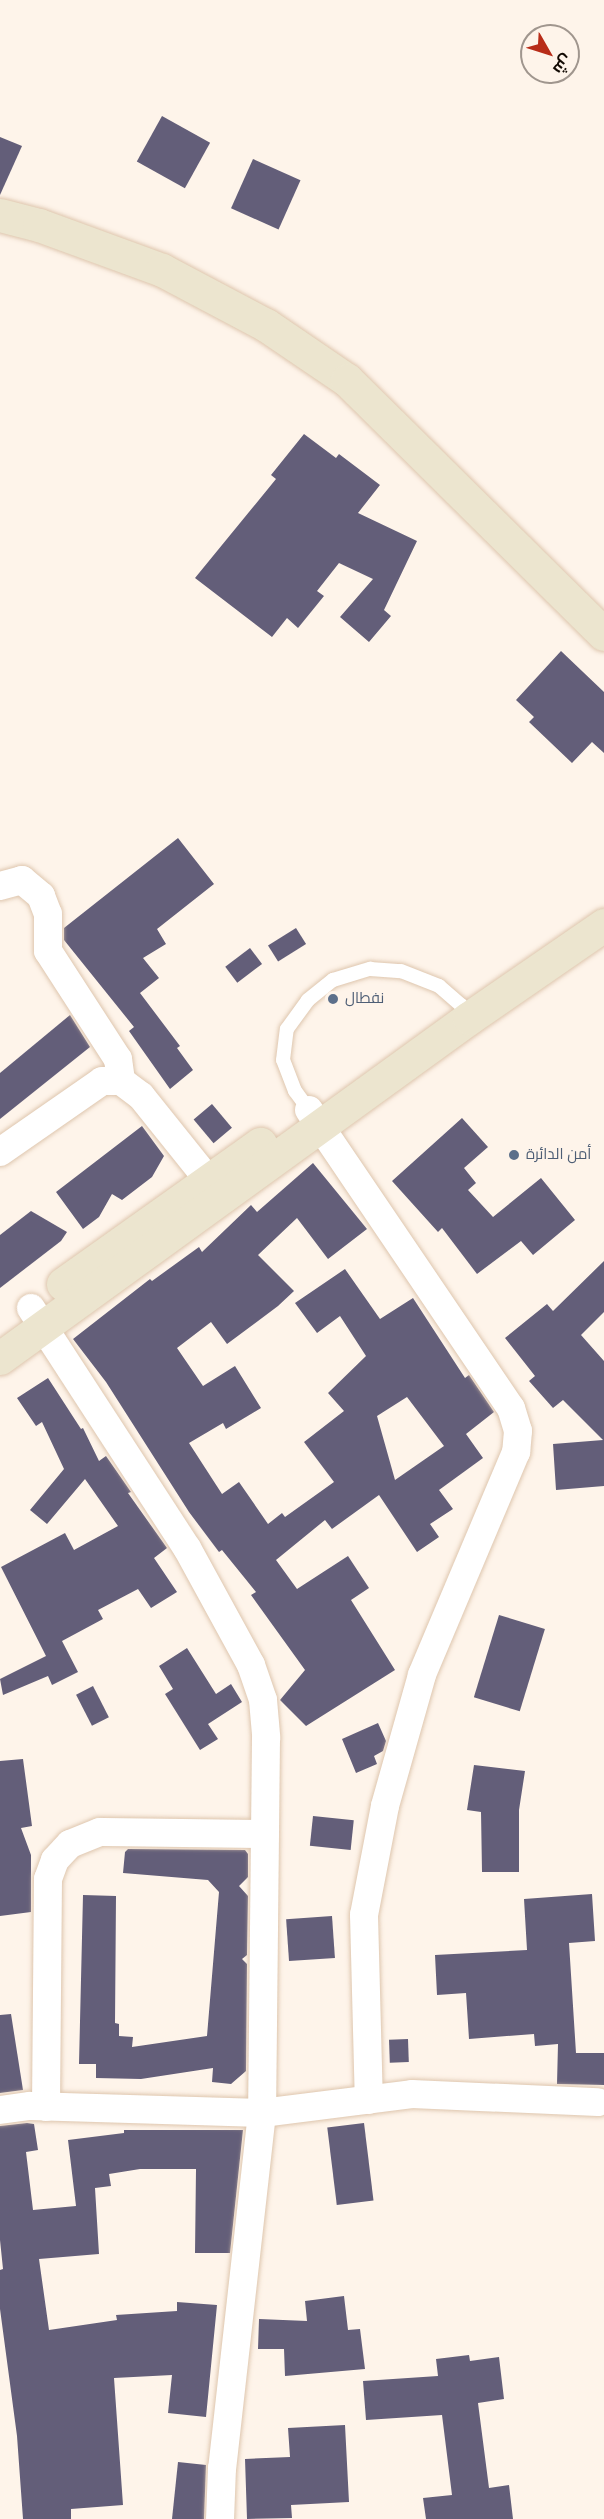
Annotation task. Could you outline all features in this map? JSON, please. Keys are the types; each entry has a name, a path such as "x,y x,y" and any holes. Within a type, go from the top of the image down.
{"main road":[{"path":"0,215 39,225 162,270 266,325 347,380 604,634"},
{"path":"0,1358 37,1317 604,910"},
{"path":"465,1011 604,925"},
{"path":"0,1330 37,1317"}],"street":[{"path":"0,886 22,880 41,896 48,914 48,951 118,1059 121,1081"},
{"path":"0,1152 102,1081 121,1081 141,1096 215,1189"},
{"path":"314,1118 511,1408 518,1431 516,1452 422,1675 385,1806 364,1915 369,2100"},
{"path":"37,1317 187,1548 251,1665 263,1700 266,1738 262,2113 222,2468 220,2519"},
{"path":"46,2107 48,1879 55,1860 70,1844 100,1832 265,1834"},
{"path":"0,2110 46,2107 262,2113 412,2094 598,2102"}],"lane":[{"path":"314,1118 295,1092 283,1060 287,1029 308,1000 333,980 370,969 401,971 439,986 465,1011"}],"building":[{"path":"162,116 210,143 185,188 137,161"},
{"path":"0,137 22,146 0,195"},
{"path":"253,159 301,180 279,229 231,208"},
{"path":"304,434 336,458 339,454 380,485 358,513 417,541 384,610 391,616 369,642 340,617 373,579 339,563 317,591 324,596 298,628 287,618 272,637 195,578 276,479 271,475"},
{"path":"561,651 604,692 604,753 592,742 572,763 529,722 534,717 516,700"},
{"path":"178,838 214,884 157,929 166,944 143,958 159,978 140,993 180,1046 177,1048 193,1070 170,1089 129,1031 134,1027 64,940 64,928"},
{"path":"296,928 306,944 278,962 268,945"},
{"path":"250,948 262,964 237,983 225,967"},
{"path":"70,1015 90,1047 0,1119 0,1073"},
{"path":"212,1104 232,1128 214,1143 194,1119"},
{"path":"462,1118 488,1147 464,1168 476,1183 468,1190 493,1217 541,1178 575,1220 533,1255 521,1241 477,1274 442,1228 438,1232 392,1181"},
{"path":"142,1126 164,1156 152,1177 122,1200 112,1194 99,1217 83,1229 56,1192"},
{"path":"313,1163 367,1229 328,1259 297,1218 258,1255 294,1291 278,1306 227,1344 211,1322 177,1348 203,1386 235,1366 261,1408 226,1429 223,1423 189,1443 222,1494 239,1482 268,1524 282,1513 285,1517 334,1482 304,1442 344,1411 328,1393 366,1356 340,1316 317,1333 295,1303 345,1269 380,1319 413,1298 465,1378 469,1375 494,1412 466,1434 483,1458 439,1490 453,1509 430,1524 439,1537 417,1552 379,1495 332,1529 325,1520 276,1560 297,1589 348,1556 369,1588 351,1600 395,1670 306,1726 280,1700 305,1670 251,1595 256,1592 222,1550 219,1552 189,1512 106,1382 73,1339 150,1279 152,1281 199,1247 202,1252 251,1205 257,1212","holes":["407,1397 444,1446 395,1480 377,1416"]},
{"path":"31,1211 67,1232 61,1241 0,1288 0,1235"},
{"path":"604,1261 604,1312 581,1335 604,1361 604,1486 556,1490 553,1444 603,1440 563,1400 553,1408 529,1381 535,1376 505,1338 547,1304 553,1311"},
{"path":"48,1378 81,1429 83,1428 99,1461 106,1456 131,1492 128,1493 167,1548 154,1558 177,1592 151,1608 138,1589 98,1610 103,1619 62,1641 78,1672 52,1685 48,1676 3,1695 0,1679 46,1656 1,1567 65,1533 74,1550 118,1526 85,1479 47,1524 30,1510 64,1469 42,1422 36,1426 17,1398"},
{"path":"499,1615 545,1629 520,1711 474,1697"},
{"path":"187,1648 216,1694 231,1684 242,1702 208,1724 218,1739 200,1750 165,1694 173,1689 159,1666"},
{"path":"93,1686 109,1717 92,1726 76,1695"},
{"path":"378,1723 386,1741 383,1751 374,1756 377,1764 356,1773 342,1739"},
{"path":"23,1759 32,1826 21,1828 31,1855 31,1912 0,1916 0,1761"},
{"path":"474,1765 525,1771 519,1810 519,1872 482,1872 481,1812 467,1810"},
{"path":"313,1816 354,1820 351,1850 310,1846"},
{"path":"128,1849 245,1850 248,1854 248,1877 239,1886 248,1896 247,1955 242,1959 247,1964 246,2071 231,2084 212,2082 213,2068 141,2079 96,2078 96,2064 79,2064 83,1895 116,1896 115,2023 119,2024 119,2036 133,2037 132,2047 207,2036 219,1892 208,1880 123,1873 125,1852"},
{"path":"592,1894 595,1941 569,1943 576,2053 604,2053 604,2085 557,2084 558,2044 535,2046 534,2034 469,2039 466,1993 437,1995 435,1955 527,1950 524,1899"},
{"path":"332,1916 335,1958 289,1961 286,1919"},
{"path":"11,2014 23,2090 0,2093 0,2015"},
{"path":"408,2039 409,2062 390,2063 389,2040"},
{"path":"364,2123 374,2200 337,2205 327,2128"},
{"path":"34,2124 38,2150 26,2152 33,2210 76,2206 68,2140 124,2133 124,2130 243,2130 230,2253 195,2253 196,2169 140,2169 109,2174 111,2186 95,2188 99,2254 39,2259 49,2330 117,2320 116,2315 177,2311 177,2302 217,2305 206,2417 168,2413 172,2375 114,2378 123,2505 71,2509 71,2519 23,2519 17,2436 0,2309 0,2270 3,2269 0,2240 0,2126"},
{"path":"344,2296 348,2330 360,2329 365,2369 285,2376 284,2349 258,2349 259,2319 307,2321 305,2301"},
{"path":"469,2355 470,2361 499,2357 504,2399 478,2403 489,2488 509,2485 513,2519 426,2519 423,2498 452,2495 442,2415 366,2420 363,2381 438,2376 436,2359"},
{"path":"345,2425 349,2502 291,2505 292,2518 247,2519 245,2459 290,2457 288,2428"},
{"path":"178,2462 206,2465 204,2519 172,2519"}],"place":[{"name":"نفطال","path":"333,999"},
{"name":"أمن الدائرة","path":"514,1155"}]}
